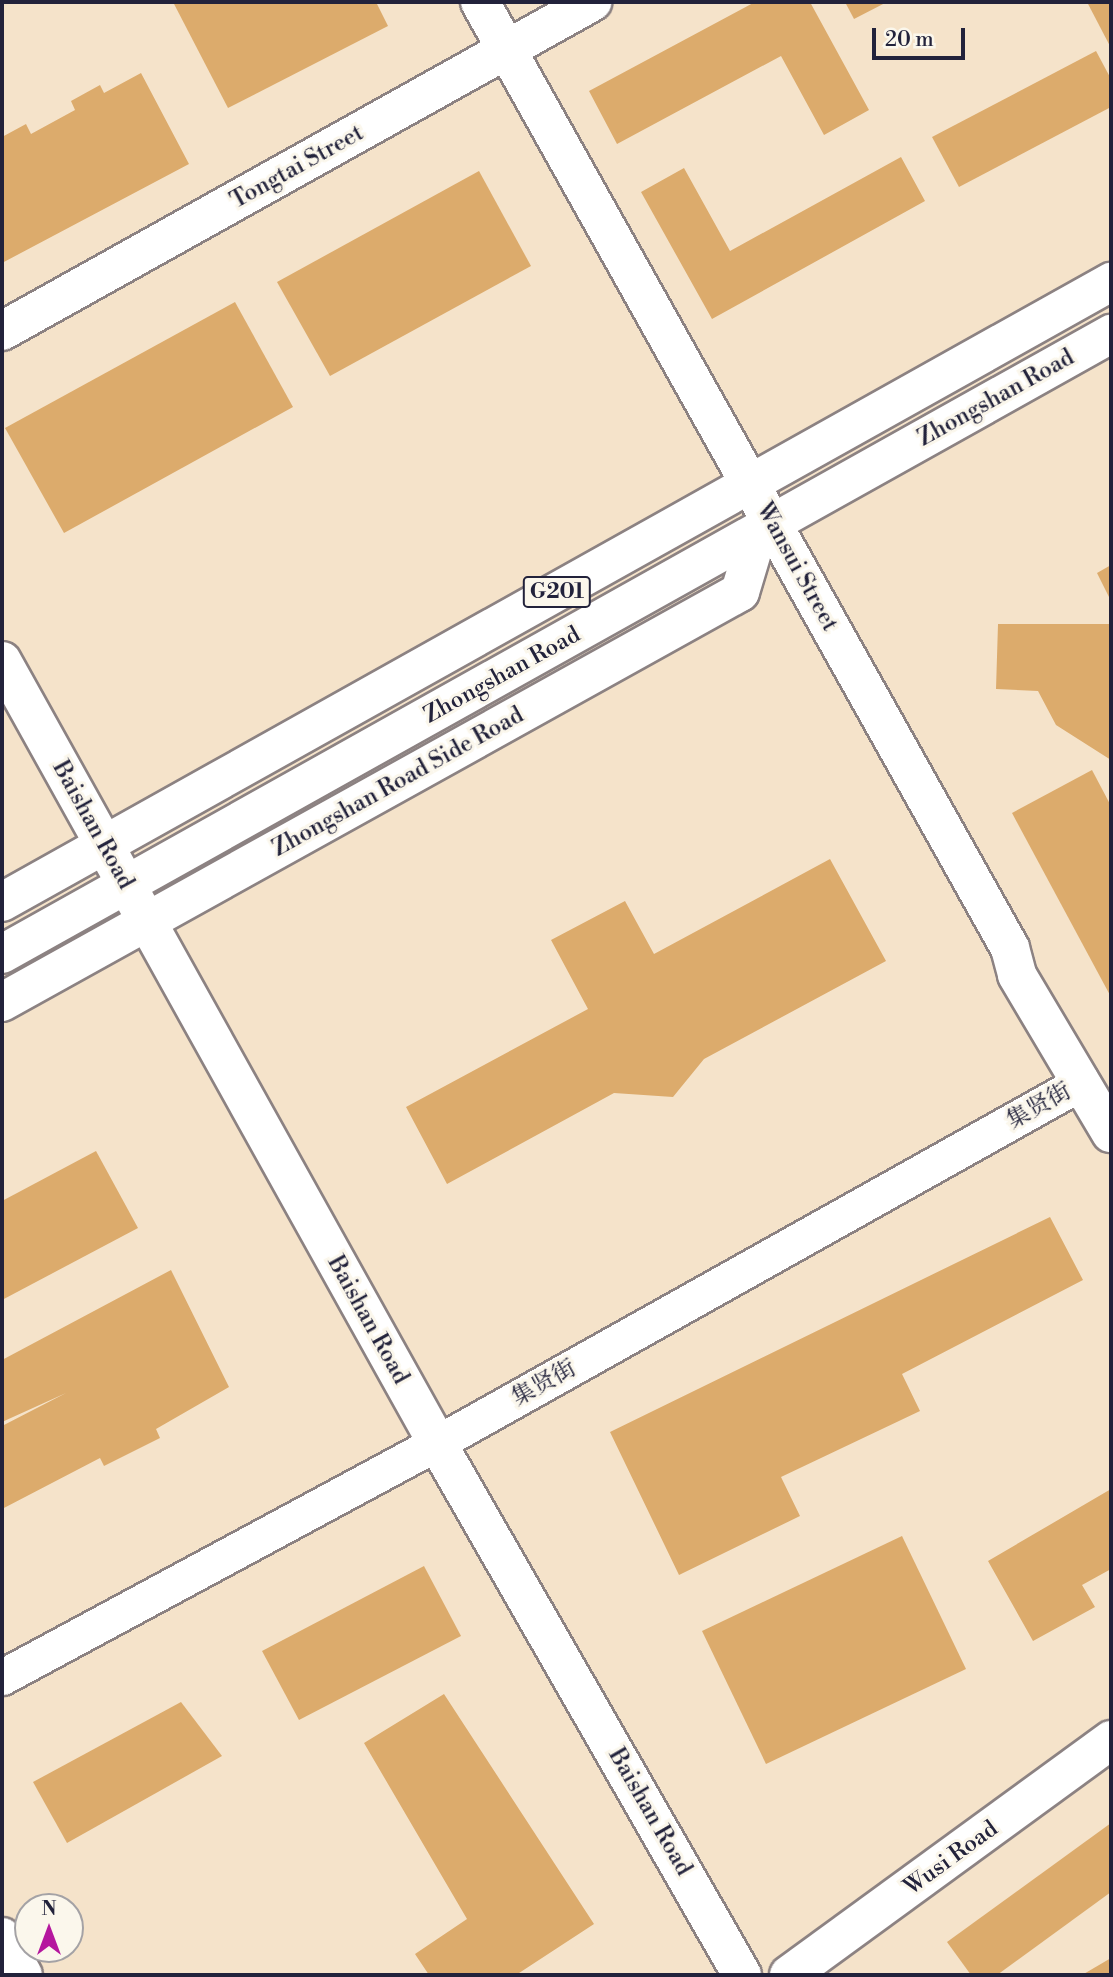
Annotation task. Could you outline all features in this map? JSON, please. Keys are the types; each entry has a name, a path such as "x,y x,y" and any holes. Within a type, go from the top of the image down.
{"main road":[{"name":"Wansui Street","path":"480,2 750,484 765,528 1010,948 1017,975 1111,1133"},
{"name":"Tongtai Street","path":"2,331 592,2"},
{"name":"Zhongshan Road","path":"2,902 1111,282"},
{"name":"Zhongshan Road","path":"2,954 1111,334"},
{"name":"Zhongshan Road Side Road","path":"2,1002 740,592 765,528"},
{"name":"Baishan Road","path":"2,662 437,1443 742,1975"},
{"name":"Wusi Road","path":"789,1975 1111,1740"},
{"path":"2,1937 23,1975"}],"street":[{"name":"集贤街","path":"2,1677 437,1443 1082,1082"}],"building":[{"path":"173,2 376,2 388,26 228,108"},
{"path":"755,2 810,2 869,110 824,135 781,56 617,144 589,91"},
{"path":"845,2 887,2 854,19"},
{"path":"1087,2 1111,2 1111,48"},
{"path":"1096,51 1111,79 1111,107 959,187 932,137"},
{"path":"141,73 189,164 2,263 2,137 26,124 31,134 75,110 71,101 100,85 104,93"},
{"path":"901,157 925,201 712,319 641,192 684,168 730,251"},
{"path":"479,171 531,266 330,376 277,282"},
{"path":"235,302 293,407 64,533 5,428"},
{"path":"1111,565 1111,601 1097,573"},
{"path":"998,624 1111,624 1111,760 1056,725 1038,691 996,689"},
{"path":"1092,770 1111,806 1111,997 1012,813"},
{"path":"830,859 886,961 704,1059 673,1097 614,1093 447,1184 406,1107 588,1009 551,940 625,901 654,954"},
{"path":"96,1151 138,1228 2,1300 2,1201"},
{"path":"1050,1217 1083,1280 902,1374 920,1411 781,1477 800,1516 679,1575 610,1432"},
{"path":"171,1270 229,1387 156,1429 160,1438 104,1466 100,1458 2,1509 2,1426 66,1393 2,1422 2,1360"},
{"path":"1111,1489 1111,1569 1082,1585 1095,1607 1033,1641 988,1561"},
{"path":"902,1536 966,1669 766,1764 702,1631"},
{"path":"424,1566 461,1636 299,1720 262,1651"},
{"path":"444,1694 594,1924 516,1975 429,1975 415,1954 467,1919 364,1743"},
{"path":"181,1702 222,1756 67,1843 33,1782"},
{"path":"1111,1823 1111,1892 997,1975 971,1975 947,1942"},
{"path":"1111,1958 1111,1975 1082,1975"}]}
